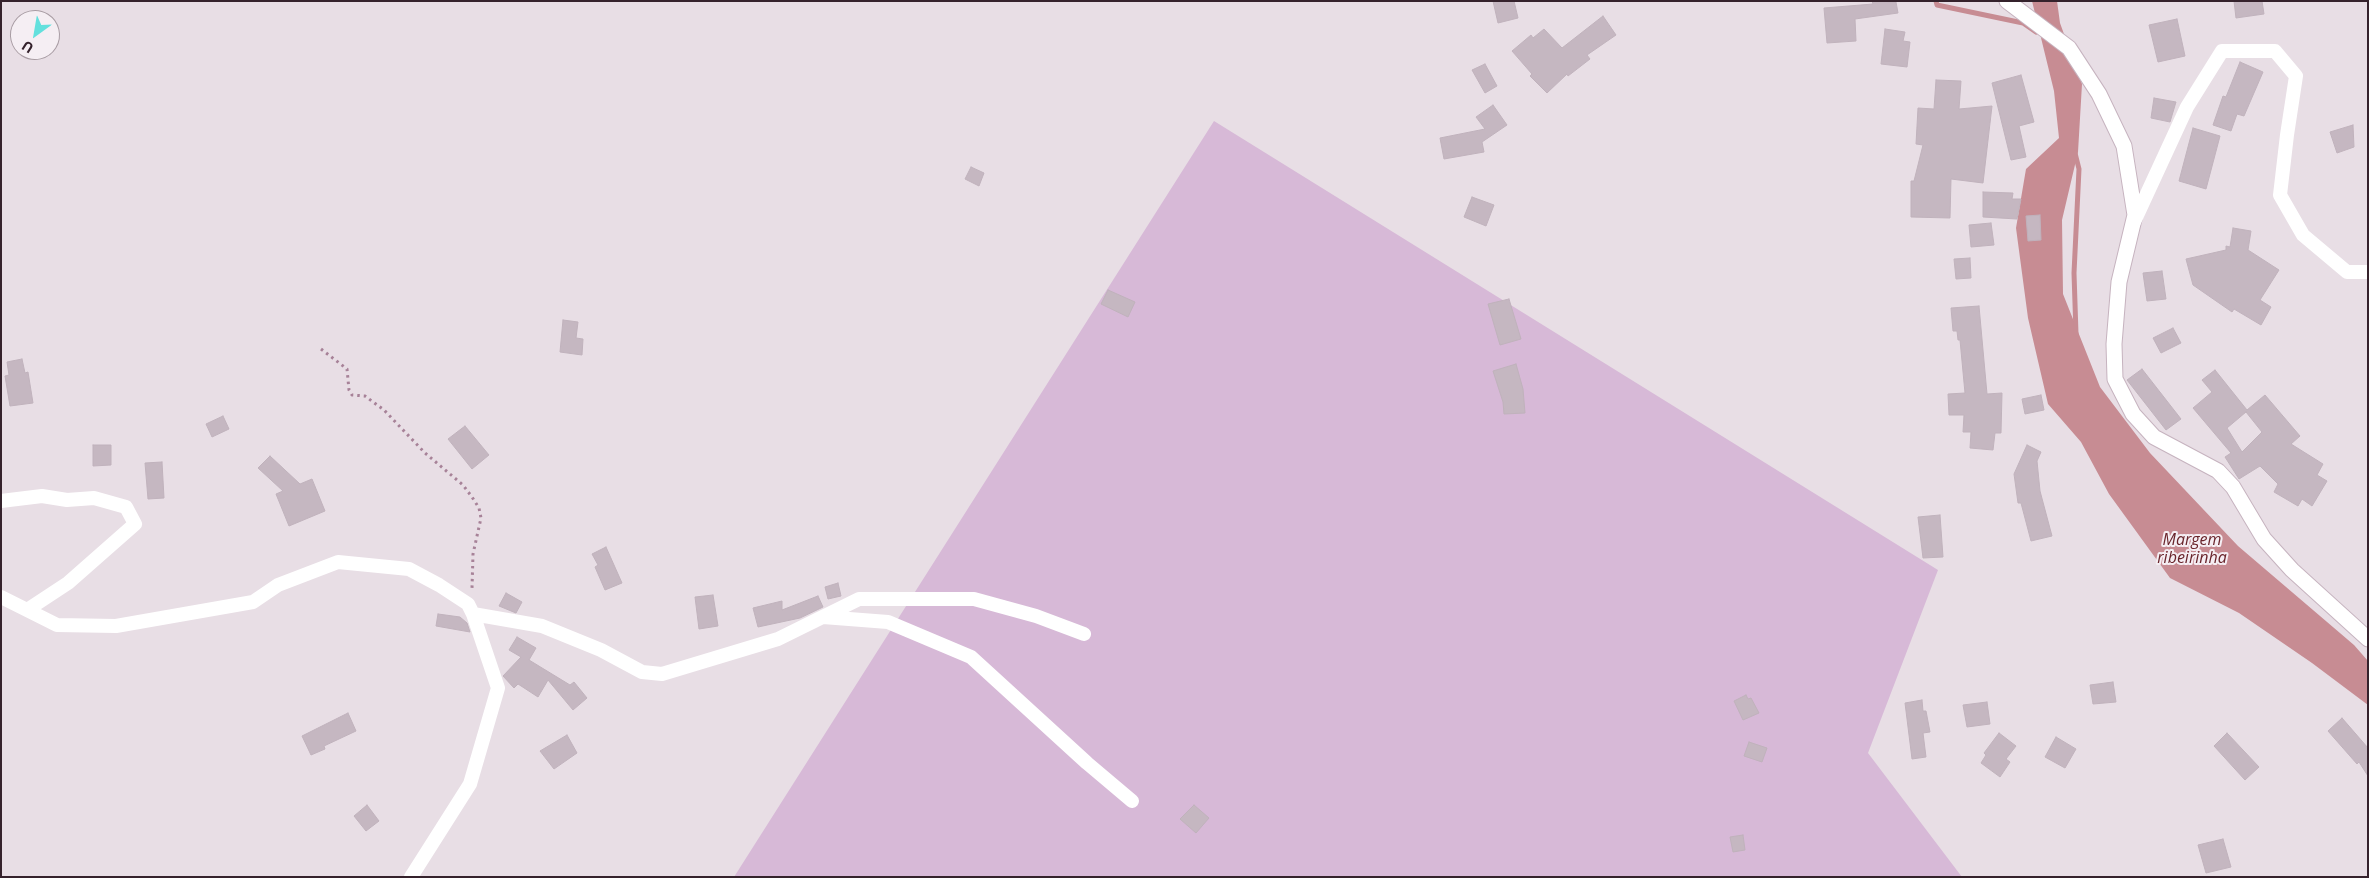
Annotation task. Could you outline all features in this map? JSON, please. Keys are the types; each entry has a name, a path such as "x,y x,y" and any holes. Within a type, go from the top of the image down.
{"street":[{"path":"2008,1 2069,48 2099,94 2124,146 2135,215 2119,282 2114,344 2115,379 2133,414 2154,436 2218,471 2233,487 2264,539 2292,570 2368,639"},
{"path":"2133,224 2187,107 2222,51 2275,51 2296,76 2286,134 2280,195 2304,235 2347,272 2368,272"},
{"path":"1,500 42,496 67,500 94,498 126,508 135,524 68,583 27,610"},
{"path":"1,597 57,625 116,626 253,602 278,585 338,562 409,569 439,585 468,604 498,688 470,784 411,877"},
{"path":"473,614 542,626 601,650 642,672 662,674 778,639 859,599 974,599 1036,616 1084,634"},
{"path":"822,617 888,622 971,656 1087,763 1132,801"}],"path":[{"path":"321,348 347,369 349,390 352,395 365,396 384,410 425,453 462,484 479,508 480,527 475,540 472,576 473,614"}],"shaded area":[{"path":"1214,121 1938,570 1868,753 1962,877 734,877"}],"water":[{"name":"Margem ribeirinha","path":"2032,1 2057,1 2060,23 2082,84 2078,152 2062,220 2063,294 2100,387 2150,453 2238,546 2354,645 2368,661 2368,705 2312,663 2239,613 2170,578 2109,494 2081,442 2048,404 2028,318 2016,228 2026,169 2059,138 2054,91"}],"building":[{"path":"1493,1 1514,1 1518,18 1498,23"},
{"path":"1872,1 1896,2 1898,13 1855,19 1856,41 1827,43 1824,8 1873,4"},
{"path":"2234,1 2262,1 2264,14 2236,18"},
{"path":"1603,16 1616,35 1587,55 1590,59 1568,76 1567,74 1547,93 1530,76 1532,74 1512,51 1531,35 1533,38 1544,29 1562,48"},
{"path":"2177,19 2185,56 2158,62 2149,25"},
{"path":"1885,29 1905,32 1903,41 1910,42 1907,67 1881,64"},
{"path":"2240,62 2263,72 2244,116 2237,114 2231,131 2213,125 2223,96 2226,97"},
{"path":"1485,64 1497,86 1485,93 1472,70"},
{"path":"2021,75 2034,122 2019,126 2026,157 2011,160 1992,83"},
{"path":"1936,80 1961,81 1959,109 1992,106 1983,183 1951,179 1950,218 1911,217 1911,181 1914,181 1923,145 1916,144 1918,108 1934,109"},
{"path":"2154,98 2176,102 2170,122 2151,118"},
{"path":"1493,105 1507,125 1482,142 1484,152 1444,159 1440,138 1485,129 1476,117"},
{"path":"2353,125 2354,147 2337,153 2330,132"},
{"path":"2193,128 2220,136 2206,189 2179,181"},
{"path":"971,167 984,173 979,186 965,179"},
{"path":"1983,192 2013,193 2012,199 2021,199 2017,219 1983,217"},
{"path":"1472,197 1494,205 1486,226 1464,217"},
{"path":"2040,215 2041,240 2028,241 2026,216"},
{"path":"1991,223 1994,245 1971,247 1969,225"},
{"path":"2233,228 2251,231 2248,250 2279,270 2260,300 2271,307 2261,325 2234,309 2232,312 2193,285 2186,259 2226,250 2226,246 2230,247"},
{"path":"1970,258 1971,278 1956,279 1954,259"},
{"path":"2162,271 2166,299 2147,301 2143,273"},
{"path":"1108,290 1135,302 1128,317 1101,304"},
{"path":"1509,299 1521,339 1500,345 1488,304"},
{"path":"1979,306 1987,394 2002,393 2001,433 1995,433 1993,450 1970,448 1971,432 1963,432 1964,415 1949,415 1948,394 1965,393 1960,340 1958,340 1957,331 1953,331 1951,308"},
{"path":"563,320 578,322 576,338 583,339 582,355 560,352"},
{"path":"2173,328 2181,343 2161,353 2153,338"},
{"path":"22,359 25,373 28,372 33,403 10,406 5,376 9,375 7,362"},
{"path":"1516,364 1523,389 1525,413 1504,414 1503,402 1493,371"},
{"path":"2142,369 2181,419 2166,430 2127,380"},
{"path":"2215,370 2247,410 2265,395 2300,436 2291,444 2323,464 2317,475 2327,481 2312,506 2302,499 2298,506 2274,492 2278,484 2260,466 2239,479 2225,457 2231,453 2193,408 2212,392 2202,380","holes":["2246,412 2262,432 2242,452 2227,428"]},
{"path":"2041,395 2044,410 2025,414 2022,399"},
{"path":"223,416 229,429 212,437 206,424"},
{"path":"465,426 489,455 472,469 448,439"},
{"path":"93,445 111,445 111,465 93,466"},
{"path":"2027,445 2041,452 2037,461 2040,491 2052,536 2031,541 2021,503 2018,503 2014,474"},
{"path":"270,456 300,484 312,479 325,511 289,526 276,494 283,491 258,468"},
{"path":"162,462 164,498 148,499 145,463"},
{"path":"1940,515 1943,557 1923,558 1918,517"},
{"path":"606,547 622,583 605,590 595,567 598,565 592,554"},
{"path":"838,583 841,596 828,599 825,587"},
{"path":"506,593 522,602 516,613 499,606"},
{"path":"713,595 718,626 699,629 695,597"},
{"path":"818,596 823,607 800,618 758,627 753,608 782,601 782,610"},
{"path":"438,614 460,617 467,623 470,632 436,626"},
{"path":"517,637 536,648 529,660 570,685 574,682 587,698 573,710 548,680 538,697 518,684 514,688 503,676 521,657 509,650"},
{"path":"2113,682 2116,702 2093,704 2090,685"},
{"path":"1746,695 1748,699 1751,698 1759,713 1743,720 1734,701"},
{"path":"1922,700 1923,711 1926,711 1930,732 1923,733 1926,757 1912,759 1905,703"},
{"path":"1987,702 1990,724 1967,727 1963,705"},
{"path":"348,713 356,731 324,746 325,749 311,755 302,736"},
{"path":"2342,718 2368,748 2368,776 2359,762 2357,764 2328,731"},
{"path":"1999,733 2016,746 2006,759 2010,762 2000,777 1981,763 1986,755 1984,753"},
{"path":"2227,733 2259,767 2245,780 2214,746"},
{"path":"567,735 577,753 554,769 540,751"},
{"path":"2056,737 2076,749 2065,768 2045,757"},
{"path":"1749,742 1767,748 1762,762 1744,756"},
{"path":"367,805 379,821 366,831 354,816"},
{"path":"1194,805 1209,818 1196,833 1180,819"},
{"path":"1743,835 1745,850 1733,852 1730,837"},
{"path":"2223,839 2231,867 2206,873 2198,845"}],"waterway":[{"path":"1936,1 1937,5 2023,23 2036,32"},
{"path":"2075,153 2079,169 2074,273 2076,334"}]}
